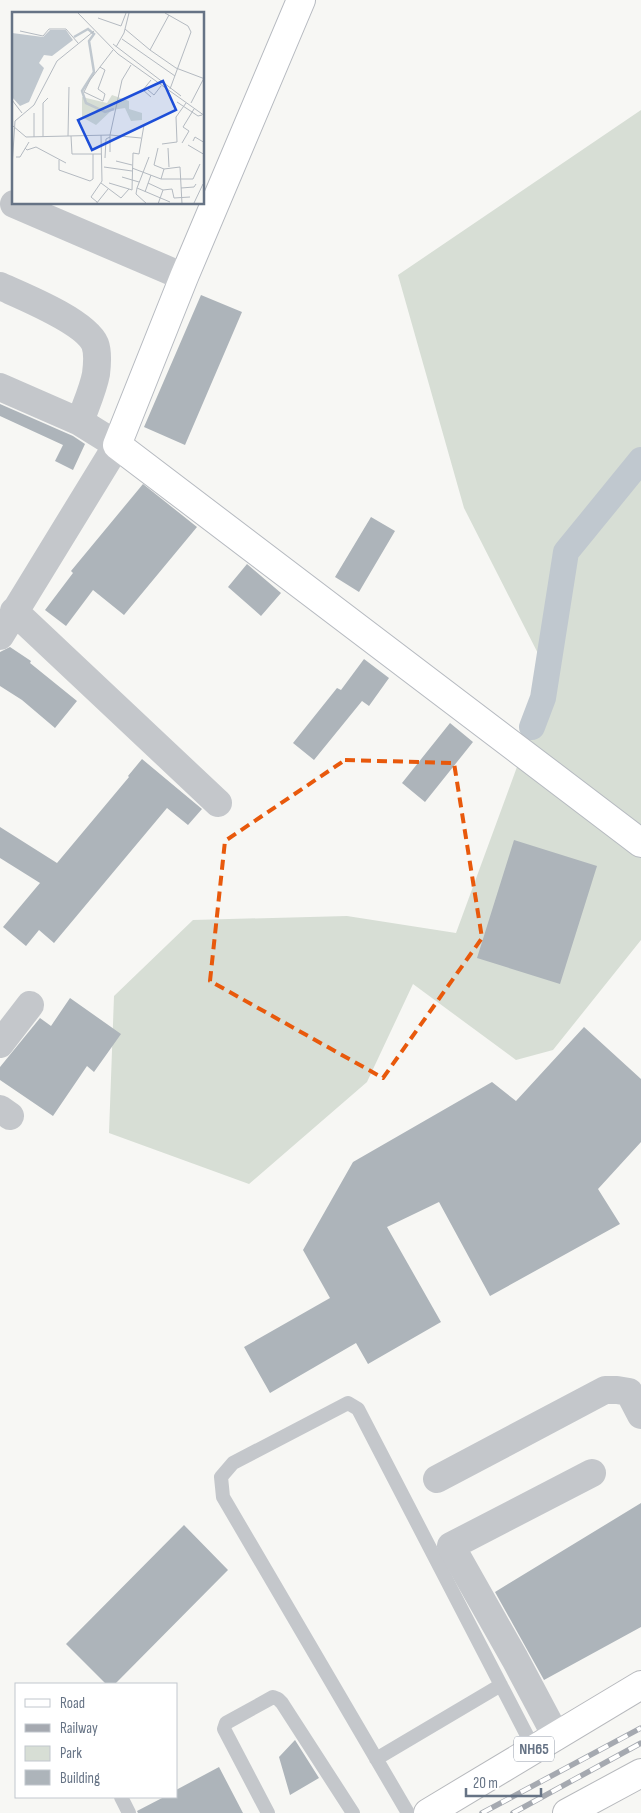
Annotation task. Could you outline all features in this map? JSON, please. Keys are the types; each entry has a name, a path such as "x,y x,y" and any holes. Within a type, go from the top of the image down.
{"main road":[{"path":"301,0 184,278 117,445 641,843"},
{"name":"NH65","path":"428,1813 641,1685"},
{"path":"567,1813 641,1773"}],"street":[{"path":"0,198 12,203"},
{"path":"16,205 184,278"},
{"path":"0,286 65,317 87,334 95,344 97,358 96,375 80,422"},
{"path":"0,387 80,422 117,445 0,636"},
{"path":"14,611 218,803"},
{"path":"0,1044 30,1005"},
{"path":"437,1479 605,1390 629,1392 641,1415"},
{"path":"545,1742 515,1659 451,1546 592,1473"}],"lane":[{"path":"408,1813 223,1497 222,1477 233,1463 348,1403 358,1409 501,1685 545,1742"},
{"path":"376,1759 501,1685"},
{"path":"268,1813 224,1729 226,1723 273,1697 278,1698 282,1703 353,1813"},
{"path":"121,1798 128,1813"}],"highlighted area":[{"path":"345,760 454,763 482,938 383,1078 210,981 225,841"}],"green space":[{"path":"641,110 641,940 553,1050 516,1060 413,984 367,1082 249,1184 109,1133 114,996 193,920 347,916 456,933 550,677 464,508 398,275"}],"building":[{"path":"201,295 242,312 185,445 144,427"},
{"path":"0,404 73,436 85,444 73,470 55,461 63,445 0,416"},
{"path":"143,484 197,527 124,615 93,590 66,626 45,610 73,573 71,571"},
{"path":"371,517 395,531 359,592 335,577"},
{"path":"247,564 281,593 261,616 228,587"},
{"path":"10,647 31,661 30,663 77,701 55,728 22,700 0,686 0,652"},
{"path":"364,659 389,678 369,706 362,701 314,760 293,743 337,688 341,690"},
{"path":"450,723 473,742 425,802 402,783"},
{"path":"142,759 202,809 188,825 167,808 54,943 39,930 26,946 3,927 40,883 0,858 0,827 57,863"},
{"path":"514,840 597,866 560,984 477,958"},
{"path":"70,998 121,1034 94,1072 87,1066 53,1116 0,1080 0,1067 40,1018 51,1026"},
{"path":"584,1027 641,1079 641,1142 598,1189 620,1224 490,1296 439,1202 387,1227 441,1322 368,1364 356,1343 270,1393 244,1347 330,1298 303,1250 353,1162 492,1082 516,1101"},
{"path":"641,1503 641,1627 544,1680 495,1592"},
{"path":"184,1525 228,1570 116,1683 105,1683 66,1644"},
{"path":"295,1740 319,1778 290,1795 279,1757"},
{"path":"219,1767 243,1813 138,1813 137,1811 162,1798 178,1798 178,1789"}],"waterway":[{"path":"532,727 543,698 566,552 641,460"}],"railway":[{"path":"482,1813 641,1728"},
{"path":"513,1813 641,1743"}]}
